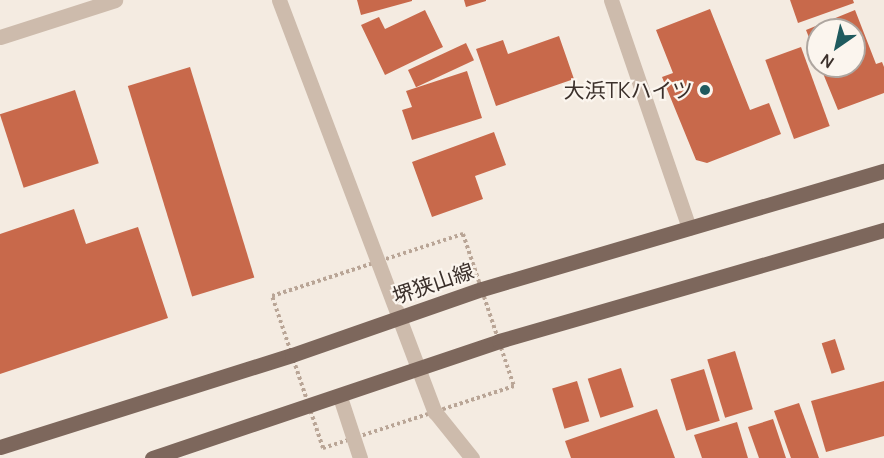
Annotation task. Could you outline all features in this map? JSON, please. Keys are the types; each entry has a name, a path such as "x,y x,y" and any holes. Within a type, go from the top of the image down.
{"main road":[{"name":"堺狭山線","path":"0,447 292,355 400,317 884,171"},
{"path":"152,458 499,341 884,230"}],"street":[{"path":"0,37 116,0"},
{"path":"279,0 435,412 472,458"},
{"path":"611,0 689,228"},
{"path":"340,396 360,458"}],"building":[{"path":"357,0 412,0 412,1 361,15"},
{"path":"464,0 486,0 486,1 466,7"},
{"path":"790,0 853,0 854,3 806,18 806,20 798,23"},
{"name":"大浜TKハイツ","path":"710,9 750,110 769,103 781,134 707,163 696,160 662,77 673,73 656,30"},
{"path":"425,10 443,47 385,75 361,25 379,17 385,29"},
{"path":"855,10 858,18 835,18"},
{"path":"559,36 574,79 496,106 476,49 503,40 508,54"},
{"path":"866,38 876,64 882,62 884,67 884,93 838,110 825,78 866,78"},
{"path":"466,43 474,60 416,87 408,70"},
{"path":"801,47 806,61 806,78 812,78 830,126 794,139 765,60"},
{"path":"190,67 254,277 192,296 128,86"},
{"path":"467,71 482,118 412,140 402,110 412,107 406,91"},
{"path":"75,90 99,163 24,188 0,114"},
{"path":"494,132 506,165 475,176 483,199 432,217 412,162"},
{"path":"74,209 86,244 138,227 168,318 0,374 0,234"},
{"path":"835,339 845,369 832,374 822,343"},
{"path":"735,351 753,409 725,418 707,359"},
{"path":"621,368 634,407 600,418 588,379"},
{"path":"704,369 720,421 686,431 671,379"},
{"path":"577,381 589,421 564,429 552,389"},
{"path":"884,381 884,436 826,452 811,401"},
{"path":"799,403 819,458 791,458 774,411"},
{"path":"657,409 675,458 571,458 565,441"},
{"path":"773,419 786,458 759,458 748,427"},
{"path":"737,422 748,458 702,458 694,435"}],"place":[{"name":"大浜TKハイツ","path":"705,90"}]}
